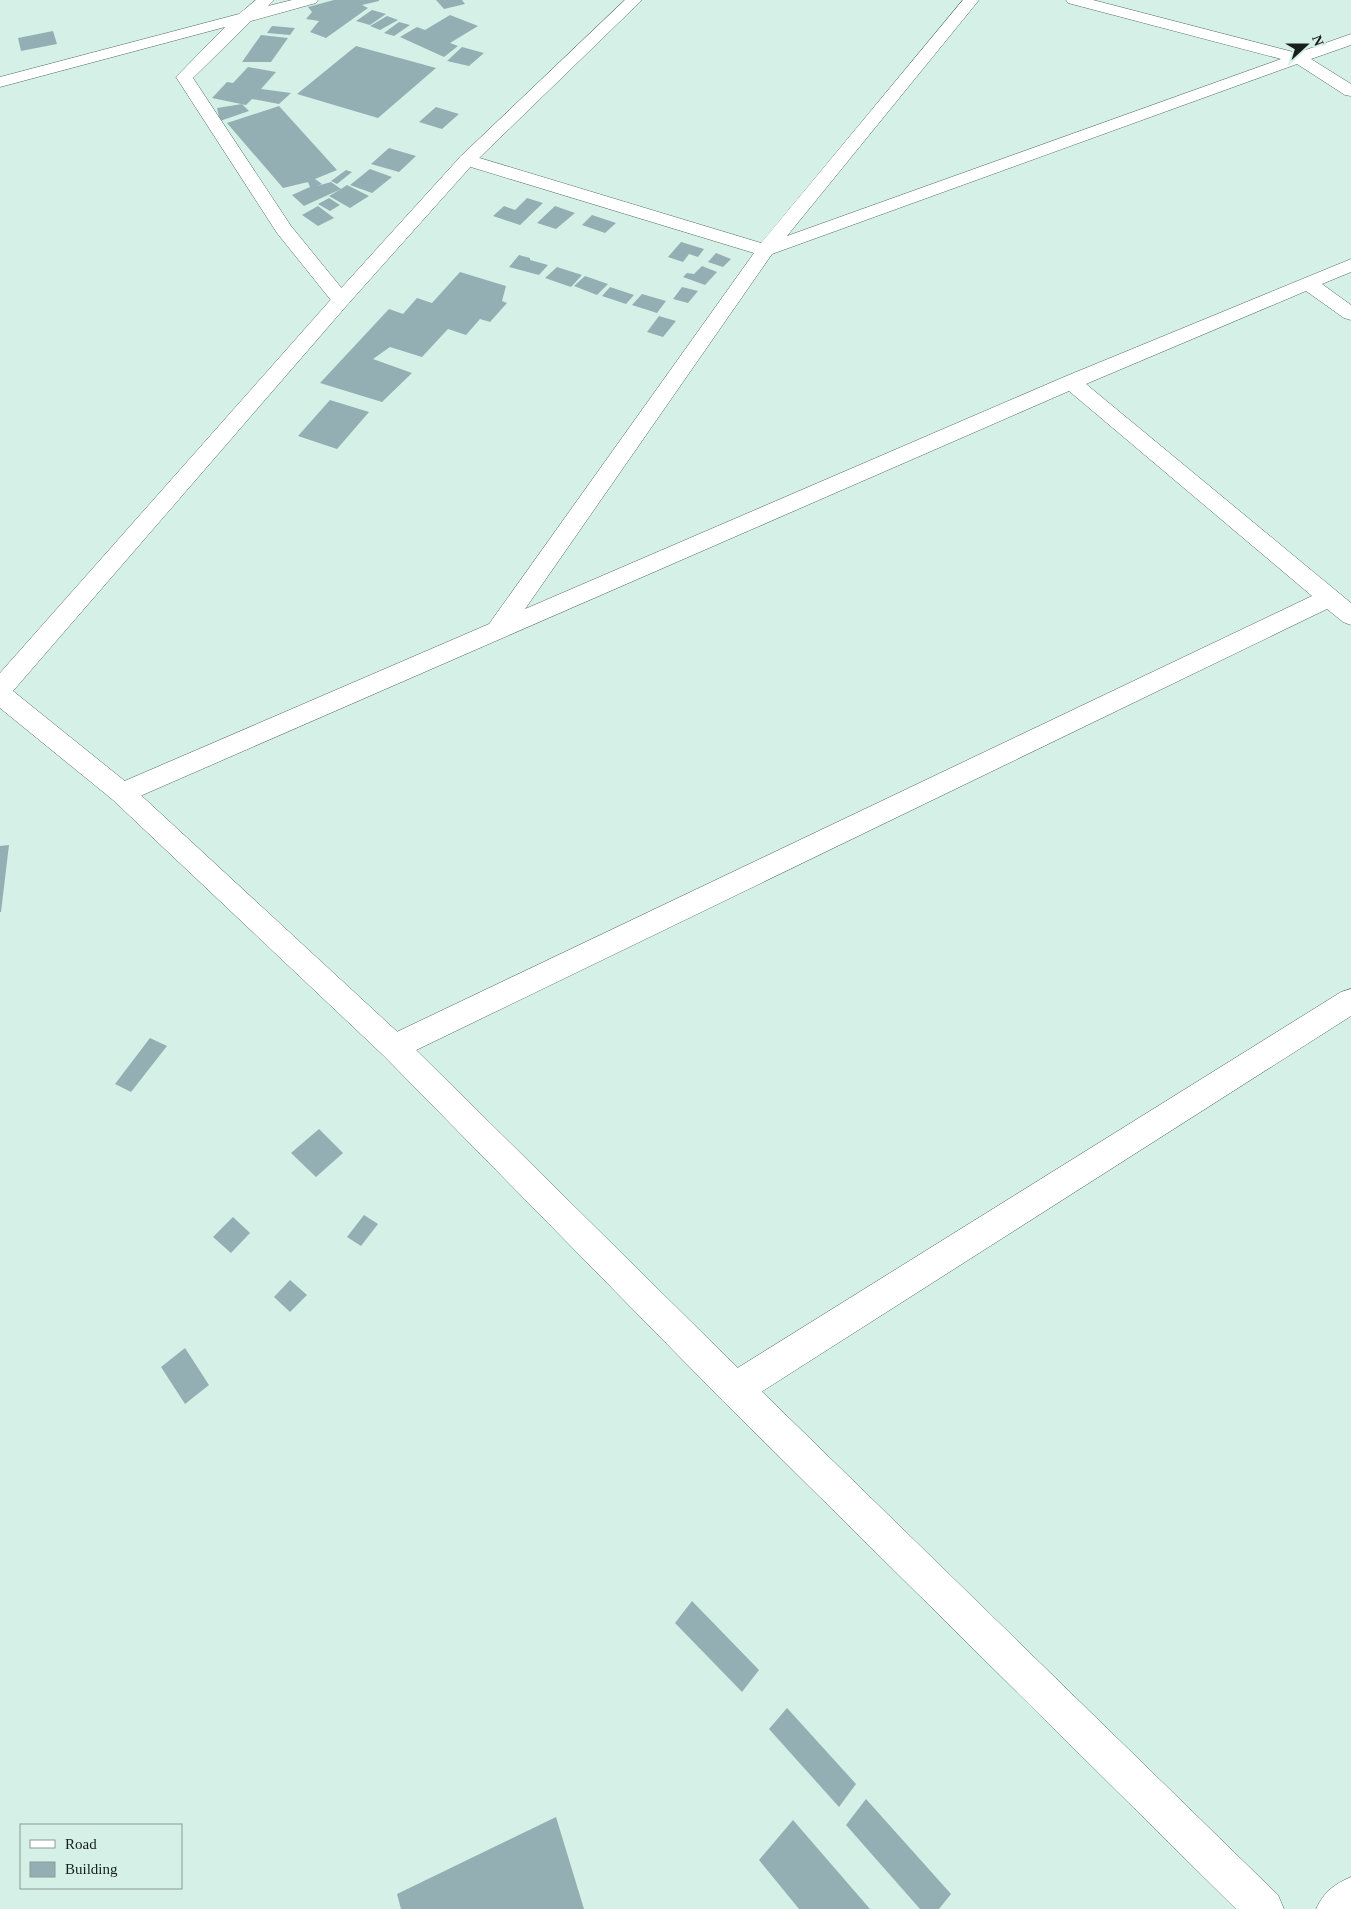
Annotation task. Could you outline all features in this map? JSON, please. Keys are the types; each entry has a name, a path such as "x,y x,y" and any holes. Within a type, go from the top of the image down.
{"street":[{"path":"266,0 244,18 184,77 284,229 341,300"},
{"path":"0,82 310,0"},
{"path":"0,689 341,300 467,160 634,0"},
{"path":"497,631 765,250 971,0"},
{"path":"1074,0 1298,58 1351,91"},
{"path":"467,160 765,250 1351,38"},
{"path":"122,792 1071,382 1351,265"},
{"path":"1308,283 1351,314"},
{"path":"1071,382 1351,616"},
{"path":"394,1047 1329,598"},
{"path":"0,694 122,792 394,1047 736,1389 1264,1909"},
{"path":"736,1389 1351,1001"},
{"path":"1336,1909 1351,1896"}],"building":[{"path":"334,0 379,1 362,5 368,8 326,38 310,32 319,21 306,19 312,12 308,7"},
{"path":"436,0 462,0 465,4 444,9"},
{"path":"372,10 386,14 370,25 356,21"},
{"path":"450,15 478,26 450,43 458,46 444,57 400,37 417,27 425,30"},
{"path":"387,16 398,20 380,30 370,26"},
{"path":"399,22 410,25 394,36 384,33"},
{"path":"272,26 295,28 290,35 267,33"},
{"path":"53,31 57,44 21,51 18,38"},
{"path":"261,35 288,38 271,62 242,62"},
{"path":"356,46 436,68 378,118 297,94"},
{"path":"462,47 484,53 469,66 447,61"},
{"path":"248,67 276,72 261,89 291,93 279,104 252,99 246,105 212,98 227,82 233,83"},
{"path":"242,104 249,111 220,121 217,108"},
{"path":"279,106 337,170 315,179 322,184 317,186 331,182 341,189 304,206 292,195 310,187 308,182 283,188 227,123"},
{"path":"436,107 459,114 442,129 419,122"},
{"path":"389,148 416,156 399,172 371,164"},
{"path":"370,169 392,177 372,193 350,185"},
{"path":"346,170 352,172 337,184 331,181"},
{"path":"347,185 369,196 350,208 329,196"},
{"path":"329,198 340,205 330,211 318,204"},
{"path":"527,198 543,203 520,225 493,216 504,206 515,210"},
{"path":"318,206 334,218 318,226 302,215"},
{"path":"555,206 575,213 556,229 537,223"},
{"path":"592,215 616,223 605,233 582,225"},
{"path":"681,242 704,249 698,257 689,254 683,262 668,257"},
{"path":"716,253 731,259 723,267 708,262"},
{"path":"519,255 548,265 539,275 509,267"},
{"path":"702,266 717,272 705,285 683,277 687,273 694,274"},
{"path":"557,267 582,275 571,287 545,278"},
{"path":"460,272 506,286 502,301 507,303 490,322 480,319 466,335 448,329 422,357 390,347 373,359 412,373 382,402 320,383 389,309 403,314 417,298 432,303"},
{"path":"585,276 608,284 597,295 574,286"},
{"path":"610,287 634,295 626,304 602,296"},
{"path":"682,287 698,291 688,303 673,299"},
{"path":"642,294 666,301 657,313 632,305"},
{"path":"659,316 676,321 663,337 647,332"},
{"path":"330,400 369,412 337,449 298,436"},
{"path":"9,845 1,912 0,912 0,846"},
{"path":"150,1038 167,1046 131,1092 115,1084"},
{"path":"319,1129 343,1153 316,1177 291,1153"},
{"path":"364,1215 378,1224 361,1246 347,1237"},
{"path":"233,1217 250,1233 231,1253 213,1237"},
{"path":"290,1280 307,1295 290,1312 274,1297"},
{"path":"185,1348 209,1385 185,1404 161,1367"},
{"path":"692,1601 759,1670 742,1692 675,1623"},
{"path":"787,1708 856,1784 839,1807 769,1729"},
{"path":"866,1799 951,1894 939,1909 920,1909 846,1825"},
{"path":"556,1817 584,1909 401,1909 397,1894"},
{"path":"793,1820 870,1909 799,1909 759,1860"}]}
